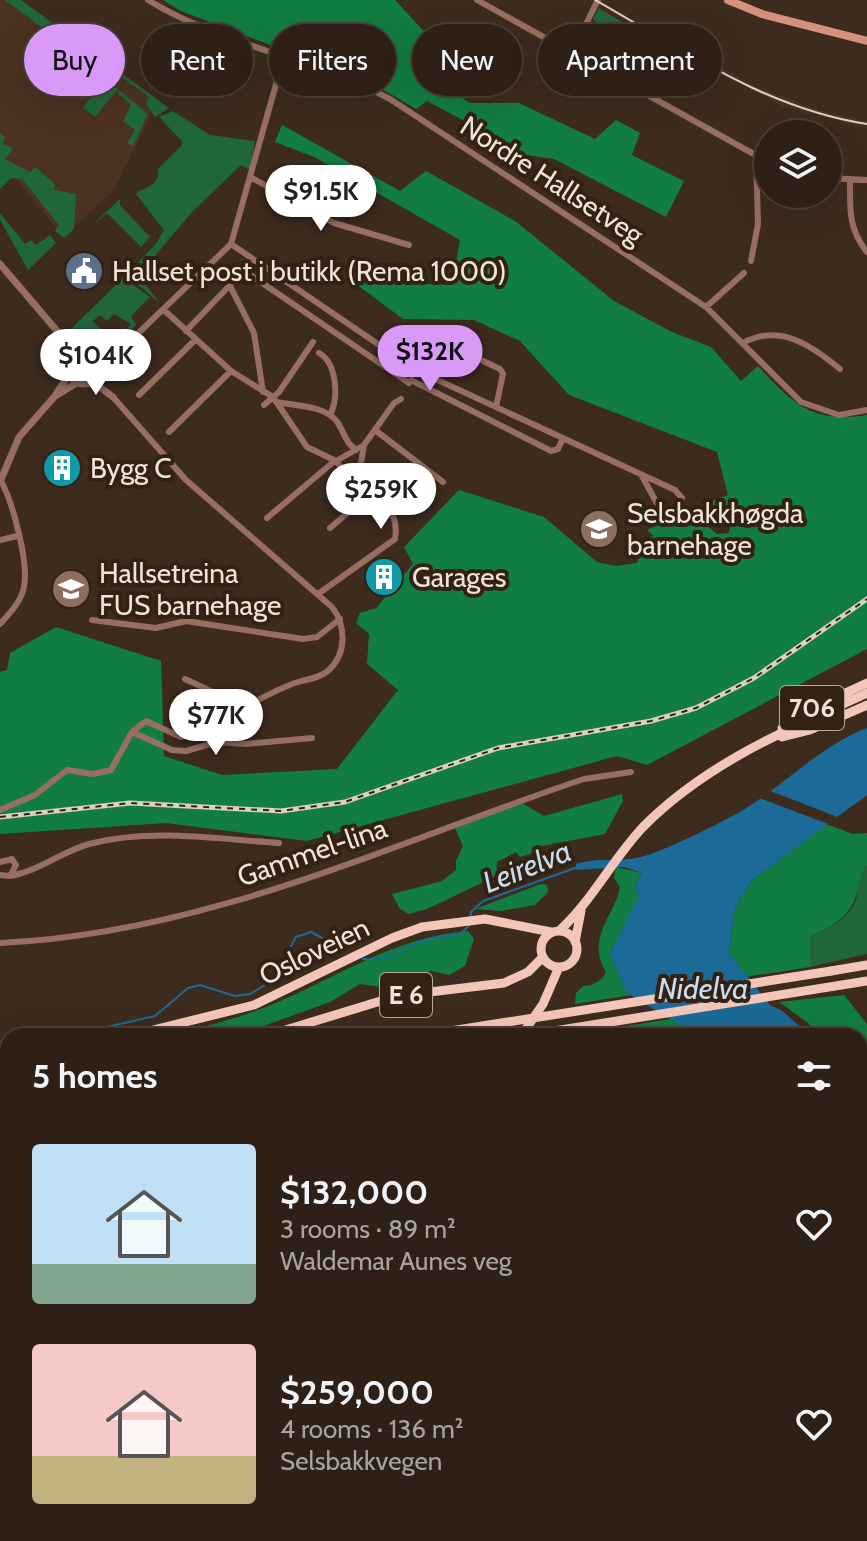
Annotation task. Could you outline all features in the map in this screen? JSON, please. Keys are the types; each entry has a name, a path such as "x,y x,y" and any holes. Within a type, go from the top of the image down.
{"highway":[{"name":"706","path":"763,742 802,713 867,683"},
{"name":"706","path":"541,946 582,908 621,852 654,817 705,776 763,742 867,693"},
{"name":"706","path":"763,742 810,730 867,705"},
{"name":"706","path":"559,967 573,959 582,908"},
{"name":"Osloveien","path":"161,1028 254,1005 392,938 453,921 503,922 555,932"},
{"path":"518,925 541,946 543,957 559,967 543,1004 527,1028"},
{"path":"555,932 575,942"},
{"name":"E 6","path":"292,1028 397,996 513,980 543,957"},
{"name":"E 6","path":"470,1028 867,965"},
{"path":"573,1028 867,981"}],"main road":[{"path":"728,0 774,18 867,41"}],"street":[{"name":"Nordre Hallsetveg","path":"148,0 179,19 269,51"},
{"path":"477,0 538,33"},
{"path":"586,24 598,1"},
{"path":"93,382 100,376 103,367 231,244 274,96"},
{"name":"Nordre Hallsetveg","path":"384,96 706,307 787,392 801,402 839,415 867,410"},
{"path":"650,96 754,155"},
{"path":"252,178 334,223 409,245"},
{"path":"842,179 867,180"},
{"path":"850,179 850,222 856,239 867,252"},
{"path":"751,261 758,224 758,208"},
{"path":"231,244 391,356 680,494 679,508 670,514 660,509 642,476"},
{"path":"186,331 231,288 253,261"},
{"path":"0,264 58,332 79,349"},
{"path":"246,272 410,381 551,451 558,449 563,438"},
{"path":"706,307 744,273"},
{"path":"231,288 254,333 263,392"},
{"path":"164,310 231,371 263,392 275,399 330,415"},
{"path":"0,624 23,590 24,565 0,482 19,437 55,396 69,374 70,356 58,332"},
{"path":"743,343 759,334 787,336 840,369"},
{"path":"139,395 195,340"},
{"path":"264,405 275,399 313,342"},
{"path":"99,355 125,347"},
{"path":"70,356 79,349 90,348 99,355 103,367"},
{"path":"432,378 452,350 458,349 500,369 503,374 496,407"},
{"path":"319,353 327,358 333,371 330,415 345,441 356,450"},
{"path":"169,432 231,371"},
{"path":"69,374 78,382"},
{"path":"0,810 35,795 67,770 93,774 111,770 132,732 146,721 181,737 329,669 342,645 340,619 318,594 186,480 113,397 100,376"},
{"path":"55,396 78,382 93,382 113,397"},
{"path":"275,399 307,447 338,459 365,498 386,504 397,537 318,594"},
{"path":"267,518 338,459 364,445 401,399"},
{"path":"375,430 443,482"},
{"path":"338,459 345,441"},
{"path":"357,487 364,445"},
{"path":"330,528 365,498"},
{"path":"0,540 17,536"},
{"path":"92,620 156,628 186,621 303,639 317,637 340,619"},
{"path":"185,679 245,707"},
{"path":"132,732 172,750 186,751 217,742 246,744 312,738"},
{"name":"Gammel-lina","path":"0,943 187,916 290,885 584,779 631,772"},
{"path":"0,875 28,873 85,845 148,835 279,843"},
{"path":"0,862 12,859 16,865 10,876"}],"shaded area":[{"path":"0,0 21,0 54,24 24,24 24,96 125,96 125,76 141,88 141,96 153,96 158,100 115,189 63,237 13,175 0,176"},
{"path":"589,0 598,0 642,24 633,24"},
{"path":"722,68 757,87 822,111 867,121 867,128 842,120 782,106 722,73"}],"green space":[{"path":"5,0 21,0 54,24 37,24"},
{"path":"163,0 395,0 417,24 412,24 412,96 459,96 470,103 519,103 595,139 616,120 640,133 632,155 684,181 666,217 554,159 521,154 487,136 477,121 472,125 427,101 416,109 394,96 396,24 269,24 269,45 253,38 253,24 215,24 181,11"},
{"path":"599,8 626,24 596,24 593,19"},
{"path":"125,76 141,88 141,91 125,80"},
{"path":"125,95 148,114 133,146 127,143 135,130 123,121 131,105 121,96"},
{"path":"92,96 112,96 95,117 83,108"},
{"path":"153,96 169,108 155,117 146,103"},
{"path":"173,111 210,135 255,141 250,170 241,165 192,212 138,276 160,303 126,275 155,245 164,230 136,194 154,183 158,169 182,145 182,141 159,117"},
{"path":"282,125 400,191 426,171 515,221 614,301 672,332 711,347 741,381 758,366 793,401 805,408 832,416 867,415 867,649 647,765 617,756 307,841 166,823 0,834 0,672 7,670 10,653 56,627 161,661 164,756 222,775 337,769 398,690 367,664 369,634 356,623 360,613 376,608 413,564 404,547 459,490 544,517 597,562 616,566 637,563 642,546 634,541 654,536 647,530 659,524 682,525 695,516 717,534 729,533 731,520 696,507 728,495 717,452 569,395 520,341 474,320 403,319 352,281 452,285 460,240 314,157 275,142"},
{"path":"0,133 5,137 3,144 13,148 5,159 30,172 35,167 55,184 54,189 40,187 76,194 74,229 64,238 55,231 59,225 22,179 11,178 0,189"},
{"path":"120,199 120,205 150,237 141,247 107,213 91,226"},
{"path":"0,213 25,244 31,240 36,245 50,235 56,243 28,270 0,220"},
{"path":"123,278 150,297 131,316 136,325 129,333 125,331 131,324 114,314 107,321 100,315 93,321 113,342 123,337 111,346 72,328"},
{"path":"622,794 623,801 605,834 536,847 530,854 520,857 516,852 497,862 496,876 427,909 409,914 400,909 392,894 442,881 456,870 456,861 463,846 455,828 522,803 544,816"},
{"path":"826,824 853,834 867,833 867,866 851,907 834,924 810,937 810,967 745,977 729,953 735,908 751,881"},
{"path":"867,866 867,954 810,967 810,937 839,921 850,910"},
{"path":"616,867 642,873 635,886 640,896 610,953 626,991 632,995 575,1004 576,993 583,986 597,982 606,972 599,949 600,938 620,888 614,877"},
{"path":"541,884 547,885 548,892 535,905 500,911 475,909"},
{"path":"468,931 474,939 465,966 449,975 431,971 382,987 360,984 330,1002 258,1028 198,1028 264,1008 370,958 442,935"},
{"path":"844,995 867,1028 812,1028 779,1002"},
{"path":"671,1019 685,1028 613,1028"}],"water":[{"name":"Nidelva","path":"867,728 867,795 751,881 735,908 729,953 771,1006 781,1010 802,1028 685,1028 626,992 610,953 639,896 635,886 642,873 624,867 576,870 576,864 637,858 691,837 759,800 818,755"}],"pier":[{"path":"766,789 840,818 831,825 757,797"}],"waterway":[{"name":"Leirelva","path":"470,919 471,912 483,901 578,867"},
{"name":"Leirelva","path":"363,959 391,956 429,939 456,935 469,925"},
{"name":"Leirelva","path":"102,1028 155,1016 188,988 200,985 235,996 250,994 273,980 296,937 311,932 345,950"}],"tram line":[{"path":"595,0 759,91 794,105 867,124"}],"railway":[{"path":"0,817 130,803 281,811 345,802 498,748 651,721 696,708 754,678 867,599"}],"place":[{"name":"Hallset post i butikk (Rema 1000)","path":"84,271"},
{"name":"Bygg C","path":"62,468"},
{"name":"Selsbakkhøgda barnehage","path":"599,529"},
{"name":"Garages","path":"384,577"},
{"name":"Hallsetreina FUS barnehage","path":"71,589"}]}
